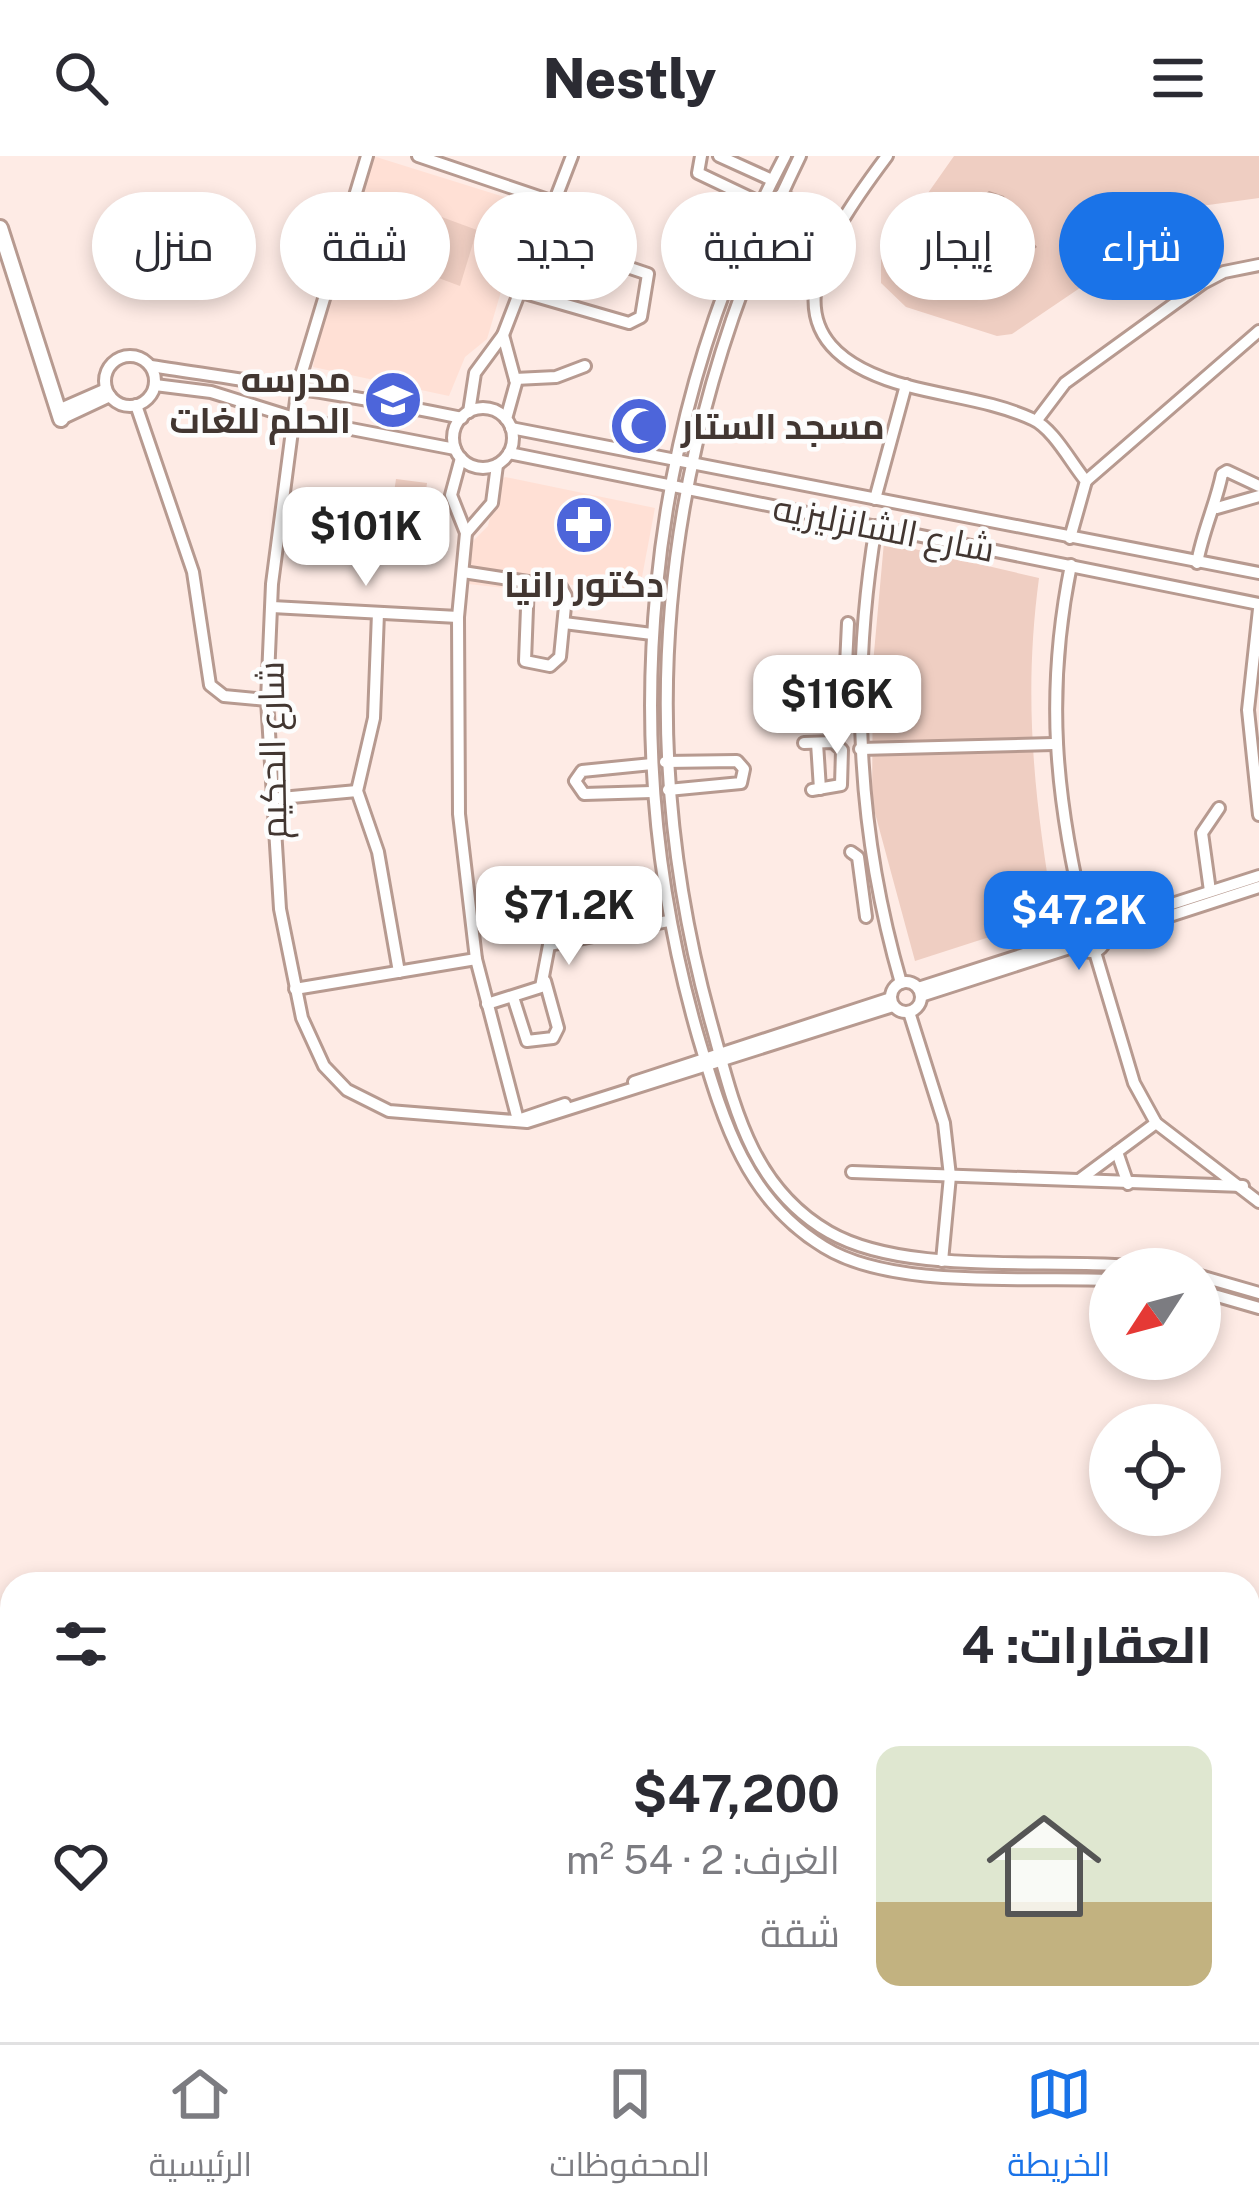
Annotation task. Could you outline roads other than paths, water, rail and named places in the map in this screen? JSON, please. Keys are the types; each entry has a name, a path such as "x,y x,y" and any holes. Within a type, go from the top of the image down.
{"street":[{"name":"شارع الحكيم","path":"367,156 298,385 272,607 267,700 280,909 310,1042 336,1080 361,1099 406,1115 518,1120"},
{"path":"418,156 456,162 529,192"},
{"path":"555,192 572,156"},
{"path":"701,156 698,173 738,192"},
{"path":"719,156 772,180"},
{"path":"766,192 784,156"},
{"path":"782,192 800,156"},
{"path":"856,197 887,156"},
{"path":"0,228 60,415 108,393 136,405 193,572 210,686 224,696 267,700"},
{"path":"1037,420 1065,383 1203,283 1224,272 1259,265"},
{"path":"549,300 628,323 640,317 651,281 637,271"},
{"path":"515,300 503,335 475,373 465,415 454,432 458,453 451,495 466,533 458,617 457,785 476,959 518,1120 892,1002 901,983 875,880 848,623"},
{"path":"722,300 676,459 652,634 659,763 668,790 687,935 752,1153 775,1187 818,1225 861,1247 942,1258 1089,1265"},
{"path":"738,300 726,330 687,488 668,621 659,763 652,792 668,921 706,1061 744,1167 774,1207 809,1237 854,1262 943,1274 1089,1279"},
{"path":"818,300 826,341 851,365 906,386 1037,420 1086,481"},
{"path":"1070,538 1086,481 1259,331"},
{"path":"155,386 224,395 294,418 458,453 477,467 496,465 509,453 515,379 503,335"},
{"path":"108,393 106,373 122,356 138,357 151,367 249,383 298,385 465,415 489,409 509,424"},
{"path":"515,379 556,377 585,366"},
{"path":"151,367 155,386"},
{"path":"136,405 155,386"},
{"path":"875,499 906,386"},
{"name":"شارع الشانزليزيه","path":"509,424 1253,573"},
{"name":"شارع الشانزليزيه","path":"509,453 1242,598 1259,606"},
{"path":"466,533 492,503 496,465"},
{"path":"1214,509 1223,473 1259,486"},
{"path":"804,514 809,486"},
{"path":"1197,563 1204,521 1214,509 1239,497 1259,496"},
{"path":"968,544 970,518"},
{"path":"852,649 876,526"},
{"path":"1129,575 1133,551"},
{"path":"1071,565 1054,673 1054,744 1068,846 1097,929 1095,952 1135,1083 1156,1123 1259,1202"},
{"path":"463,572 561,586 564,623 558,661 530,665 524,653 528,582"},
{"path":"1242,598 1253,573"},
{"path":"1259,606 1248,710 1259,815"},
{"path":"272,607 458,617"},
{"path":"378,613 374,718 357,791 378,852 399,972"},
{"path":"564,623 652,634"},
{"path":"811,743 838,745 842,765 839,787 816,789 811,743"},
{"path":"860,749 1054,744"},
{"path":"652,792 584,794 575,781 582,770 659,763 737,761 744,769 741,783 668,790"},
{"path":"842,765 860,764"},
{"path":"270,799 357,791"},
{"path":"1210,892 1202,833 1219,808"},
{"path":"850,852 858,857 866,917"},
{"path":"901,983 919,992 1259,876"},
{"path":"861,883 875,880"},
{"path":"1097,929 1259,887"},
{"path":"513,997 527,1041 553,1038 557,1028 545,981 549,945 668,921"},
{"path":"1078,941 1095,952"},
{"path":"295,989 476,959"},
{"path":"487,1004 545,981"},
{"path":"909,1012 919,992"},
{"path":"892,1002 909,1012 940,1105 950,1176 943,1274"},
{"path":"1079,1180 1156,1123"},
{"path":"1117,1153 1128,1184"},
{"path":"852,1172 1243,1186"},
{"path":"809,1237 818,1225"},
{"path":"1221,1282 1259,1293"},
{"path":"1221,1297 1259,1309"}],"place":[{"name":"مدرسه الحلم للغات","path":"393,400"},
{"name":"مسجد الستار","path":"639,426"},
{"name":"دكتور رانيا","path":"584,525"}]}
